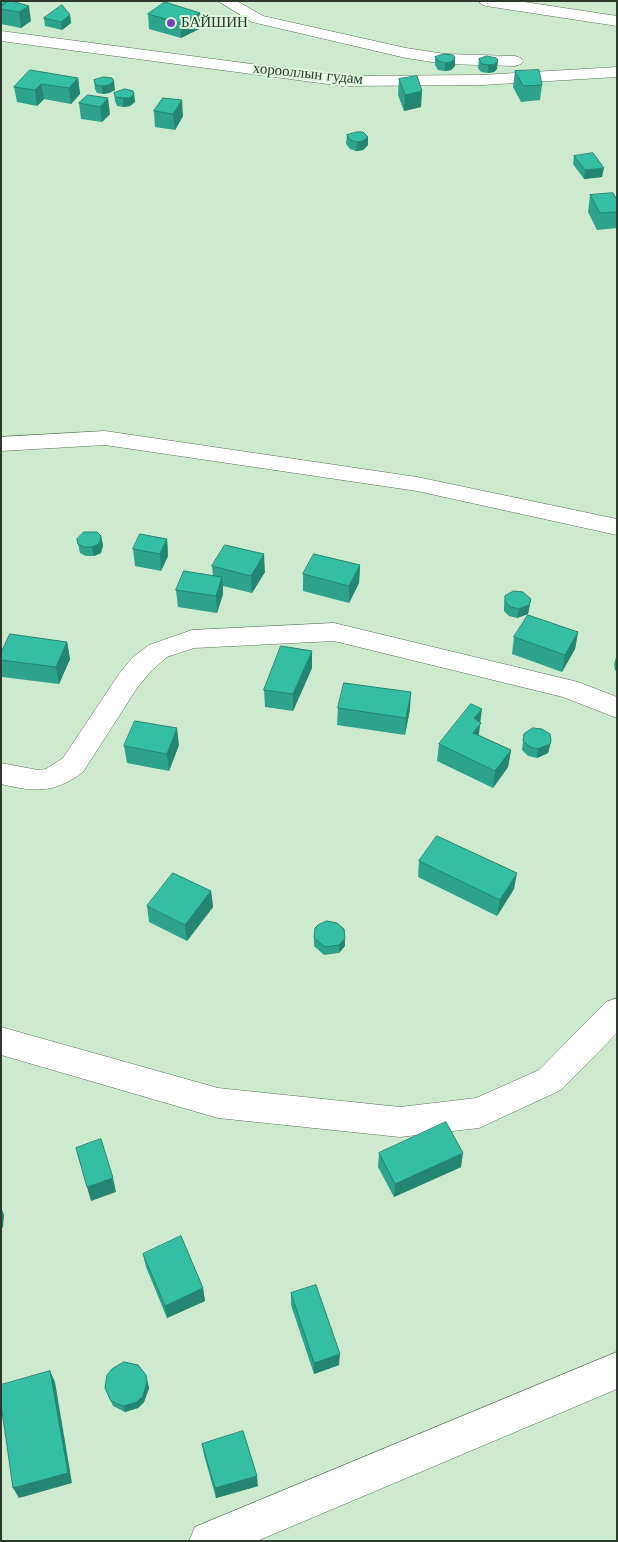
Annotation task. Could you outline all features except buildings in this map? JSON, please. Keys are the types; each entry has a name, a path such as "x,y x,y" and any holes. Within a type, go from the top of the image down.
{"street":[{"path":"218,1 242,10"},
{"path":"225,1 258,19 406,53 445,58 617,62"},
{"path":"486,1 617,21"},
{"name":"хорооллын гудам","path":"1,36 343,80 482,80 617,72"},
{"path":"1,444 105,438 417,484 617,527"},
{"path":"1,773 42,782 62,774 73,765 128,681 142,664 158,651 192,639 334,632 569,689 617,708"},
{"path":"1,1041 218,1103 400,1122 478,1113 550,1080 617,1012"},
{"path":"209,1541 617,1370"}],"place":[{"name":"БАЙШИН","path":"171,23"}]}
